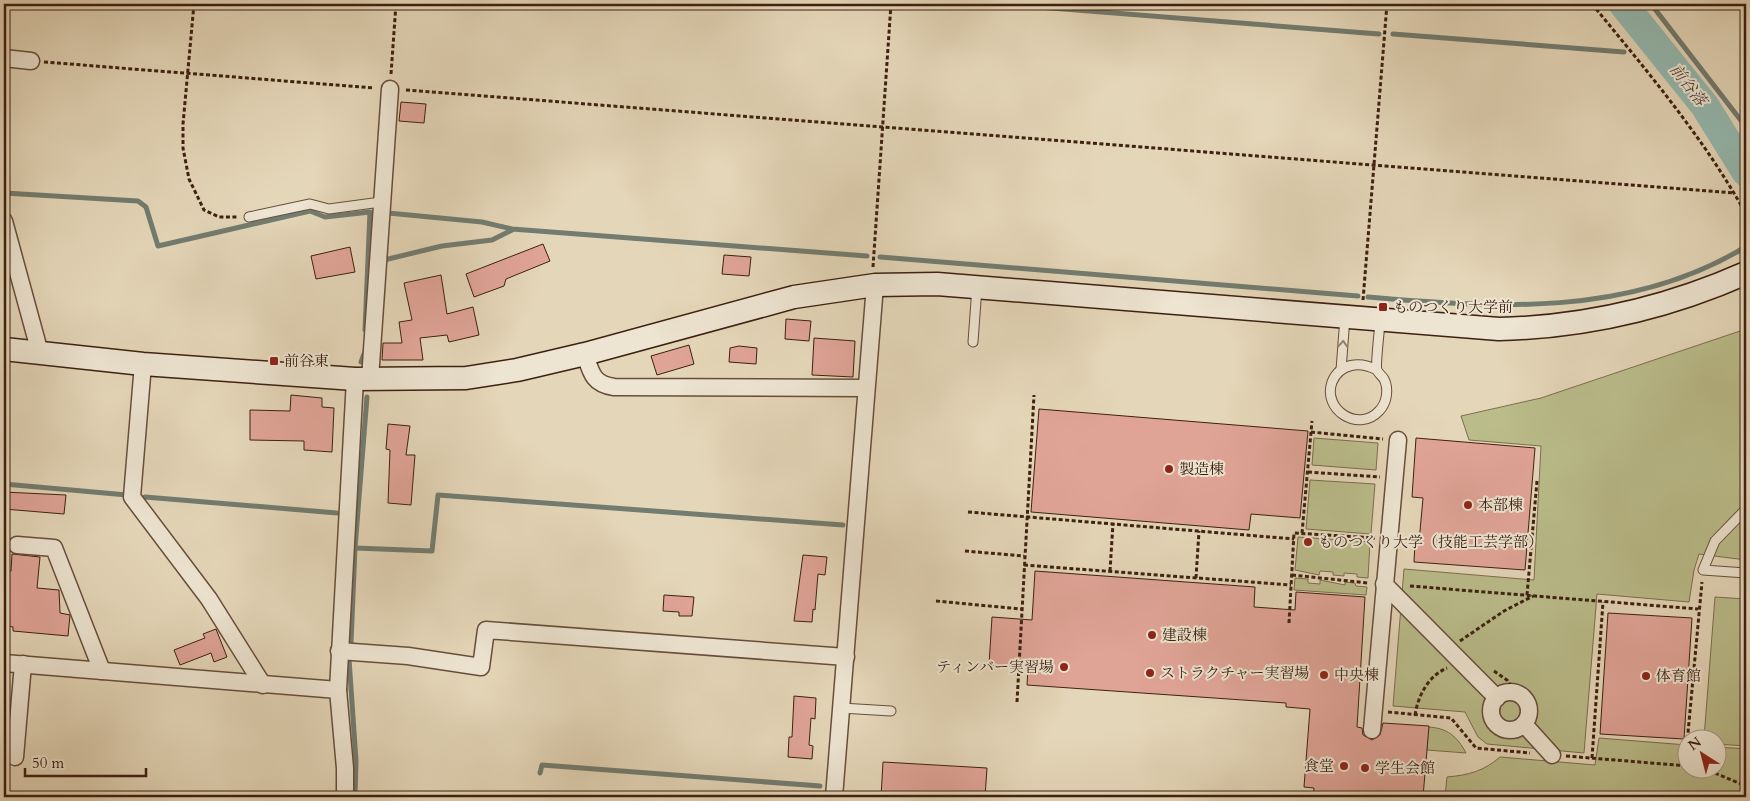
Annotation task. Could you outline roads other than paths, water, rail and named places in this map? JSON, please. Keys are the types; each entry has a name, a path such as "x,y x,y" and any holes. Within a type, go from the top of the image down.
{"street":[{"path":"4,58 31,61"},
{"path":"345,797 345,768 338,690 339,651 362,379 381,202 390,89"},
{"path":"4,220 40,353"},
{"path":"4,349 143,364 362,379 466,378 517,370 585,354 794,297 875,285 937,284 1499,329 1574,324 1620,316 1674,302 1746,273"},
{"path":"834,797 875,285"},
{"path":"585,354 595,381 614,387 866,388"},
{"path":"143,364 132,497 209,599 263,685"},
{"path":"1372,730 1398,440"},
{"path":"17,545 54,548 102,671"},
{"path":"1384,584 1497,698"},
{"path":"339,651 408,656 481,667 486,630 846,657"},
{"path":"4,663 338,690"},
{"path":"15,757 23,664"},
{"path":"1511,692 1522,696 1529,707 1524,724 1518,728 1506,729 1496,723 1491,712 1497,698 1511,692"},
{"path":"1524,724 1552,755"}],"lane":[{"path":"249,217 310,204 329,209 381,202"},
{"path":"973,342 977,287"},
{"path":"1342,370 1362,319"},
{"path":"1362,319 1377,370 1386,386 1384,404 1371,417 1354,420 1338,411 1330,394 1335,376 1342,370 1359,364 1377,370"},
{"path":"1746,509 1715,541 1704,570 1746,573"},
{"path":"841,708 891,711"}],"waterway":[{"path":"999,4 1379,34"},
{"name":"前谷落","path":"1623,4 1705,106 1746,172"},
{"path":"1651,4 1746,127"},
{"path":"1393,34 1624,52"},
{"path":"4,193 138,201 146,207 158,246 310,211 325,217 370,212 365,330"},
{"path":"388,213 482,222 512,229 867,256"},
{"path":"384,260 442,246 492,240 512,230"},
{"path":"1368,297 1464,304 1512,305 1560,303 1607,297 1653,287 1698,271 1742,249"},
{"path":"880,257 1358,296"},
{"path":"361,362 365,351"},
{"path":"351,643 355,548 367,397"},
{"path":"4,484 127,495"},
{"path":"355,548 432,551 438,495 843,525"},
{"path":"145,497 337,513"},
{"path":"349,659 356,761 355,797"},
{"path":"540,773 542,765 820,786"},
{"path":"4,795 26,797"}],"place":[{"name":"ものつくり大学前","path":"1383,307"},
{"name":"前谷東","path":"274,361"},
{"name":"製造棟","path":"1169,469"},
{"name":"本部棟","path":"1468,505"},
{"name":"ものつくり大学（技能工芸学部）","path":"1308,542"},
{"name":"建設棟","path":"1152,635"},
{"name":"ティンバー実習場","path":"1064,667"},
{"name":"ストラクチャー実習場","path":"1150,673"},
{"name":"中央棟","path":"1324,675"},
{"name":"体育館","path":"1646,676"},
{"name":"食堂","path":"1344,766"},
{"name":"学生会館","path":"1365,768"}]}
